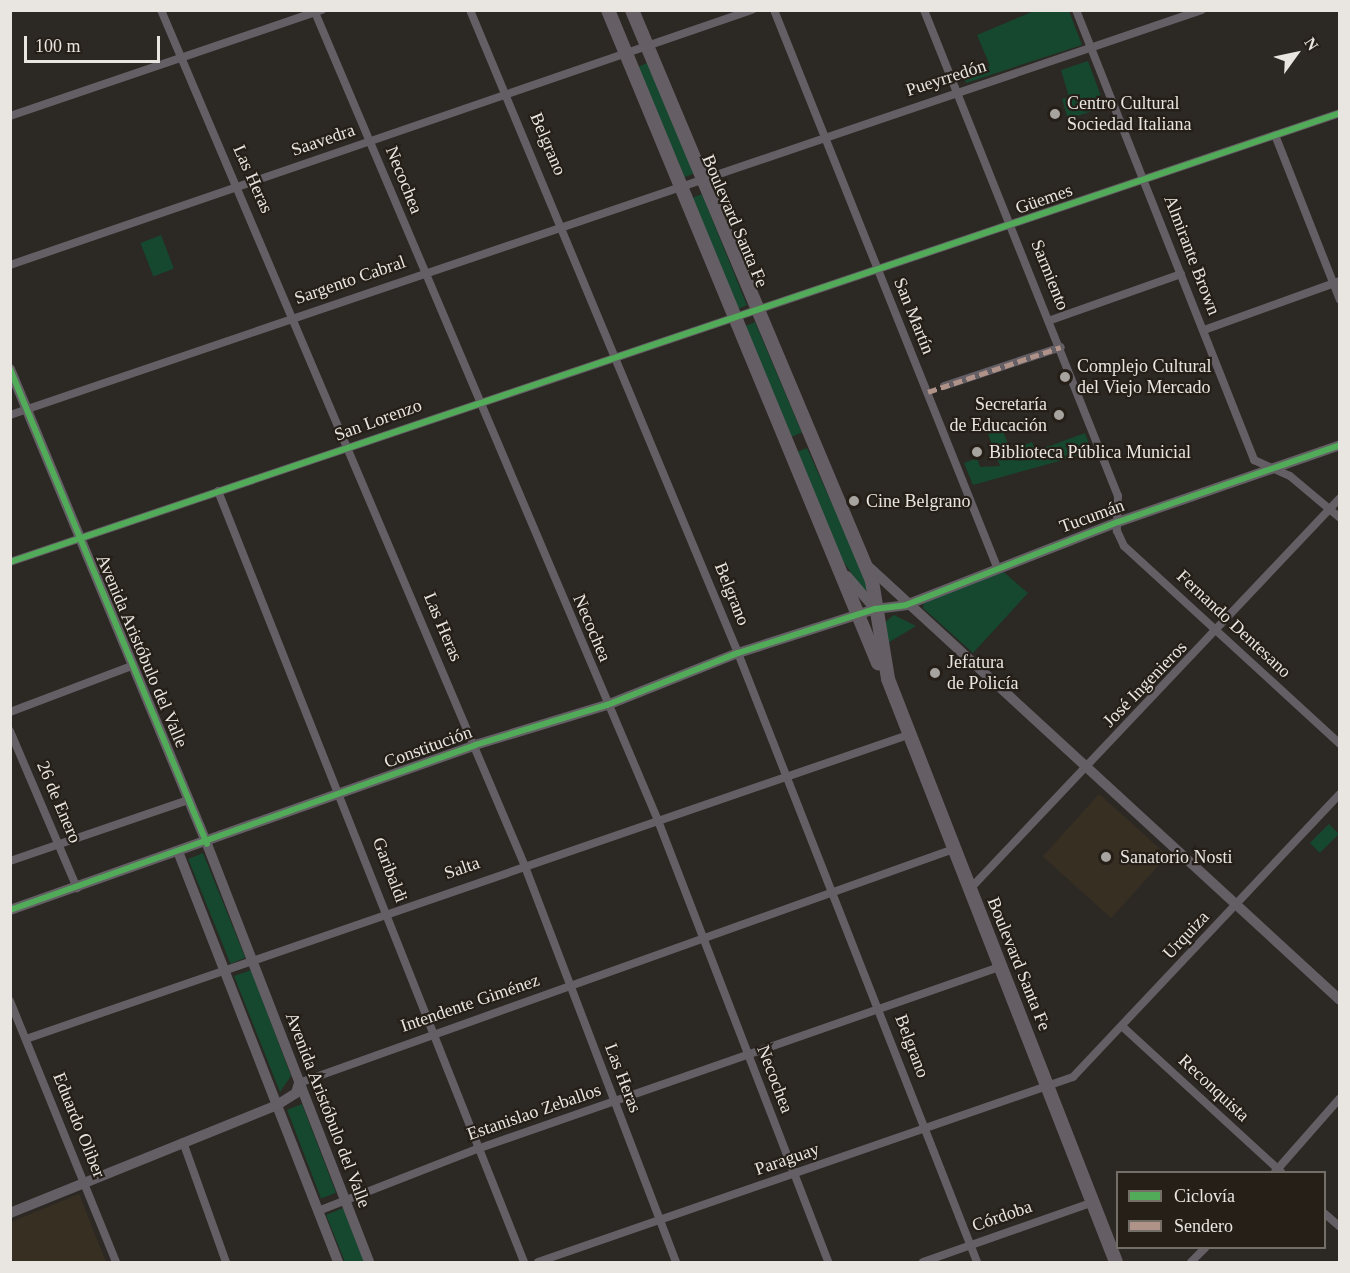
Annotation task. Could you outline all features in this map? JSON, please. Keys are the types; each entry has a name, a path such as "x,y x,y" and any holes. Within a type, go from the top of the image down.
{"main road":[{"name":"Boulevard Santa Fe","path":"608,10 857,615 911,734 1116,1263"},
{"name":"Boulevard Santa Fe","path":"632,10 857,553 876,592 875,609 888,680"},
{"path":"788,445 809,438"}],"street":[{"name":"Las Heras","path":"161,10 295,317 524,864 676,1263"},
{"name":"Belgrano","path":"470,10 510,96 738,653 881,1010 977,1263"},
{"name":"Saavedra","path":"10,265 370,141 649,50 752,10"},
{"name":"San Martín","path":"774,10 997,567"},
{"name":"Sarmiento","path":"924,10 1051,320 1118,496 1118,522"},
{"name":"Almirante Brown","path":"1076,10 1146,181 1254,460 1290,476 1340,518"},
{"name":"Pueyrredón","path":"703,183 824,137 1202,10"},
{"path":"10,116 181,54 317,11"},
{"name":"Necochea","path":"317,11 424,272 706,937 828,1263"},
{"name":"Güemes","path":"757,313 1340,113"},
{"path":"1275,135 1336,282 1340,300"},
{"name":"Sargento Cabral","path":"10,415 563,224 703,183"},
{"path":"1051,320 1181,274"},
{"path":"1204,330 1336,282"},
{"name":"San Lorenzo","path":"10,562 616,354 757,313"},
{"path":"944,386 1061,346"},
{"name":"Avenida Aristóbulo del Valle","path":"10,369 78,538 207,844 369,1263"},
{"name":"Tucumán","path":"857,615 875,609 906,605 997,567 1118,522 1340,445"},
{"name":"Garibaldi","path":"218,491 343,795 524,1263"},
{"name":"José Ingenieros","path":"970,889 1218,632 1340,498"},
{"name":"Fernando Dentesano","path":"1118,522 1124,546 1340,744"},
{"path":"827,542 853,586 875,609"},
{"path":"857,553 906,605 1088,767 1340,1000"},
{"name":"Constitución","path":"10,910 179,854 475,745 607,705 738,653 857,615"},
{"path":"10,712 132,666"},
{"name":"26 de Enero","path":"10,731 60,844 76,888"},
{"name":"Salta","path":"26,1039 657,818 911,734"},
{"name":"Urquiza","path":"1048,1086 1084,1069 1340,794"},
{"path":"10,861 188,800"},
{"name":"Intendente Giménez","path":"10,1213 278,1105 296,1093 299,1083 436,1032 571,987 954,849"},
{"path":"179,854 338,1263"},
{"name":"Estanislao Zeballos","path":"318,1211 344,1197 480,1148 1002,966"},
{"name":"Eduardo Oliber","path":"10,1000 116,1263"},
{"name":"Reconquista","path":"1124,1028 1277,1171"},
{"name":"Paraguay","path":"538,1263 1048,1086"},
{"path":"1277,1171 1340,1098"},
{"path":"183,1142 226,1263"},
{"name":"Córdoba","path":"923,1263 1093,1202"},
{"path":"1326,1215 1340,1227"},
{"path":"1191,1263 1204,1249"}],"shaded area":[{"name":"Sanatorio Nosti","path":"1099,794 1167,856 1111,918 1043,856"},
{"path":"79,1194 106,1262 11,1262 11,1222"}],"green space":[{"path":"1034,11 1069,11 1082,45 966,83 963,76 990,66 977,35"},
{"path":"1088,61 1105,107 1068,119 1062,99 1069,97 1061,70"},
{"path":"647,63 694,173 685,177 638,67"},
{"path":"702,194 747,305 737,309 692,198"},
{"path":"161,235 174,269 153,276 140,243"},
{"path":"755,322 802,432 792,437 745,326"},
{"path":"1002,428 1010,450 1032,442 1036,451 1085,433 1092,452 973,485 964,463 977,458 980,467 1000,466 988,434"},
{"path":"807,448 869,586 865,592 840,557 797,452"},
{"path":"999,568 1028,593 973,653 923,608 924,601"},
{"path":"894,615 916,626 886,644 884,623"},
{"path":"1329,824 1339,834 1320,853 1310,843"},
{"path":"203,853 245,958 230,964 188,859"},
{"path":"251,970 291,1076 280,1092 234,976"},
{"path":"302,1104 336,1193 321,1198 287,1110"},
{"path":"343,1208 364,1262 345,1262 326,1215"}],"marked path":[{"path":"928,392 1061,347"}],"cycle path":[{"path":"10,562 1340,113"},
{"path":"10,369 207,844"},
{"path":"10,910 475,745 607,705 738,653 875,609 906,605 1118,522 1340,445"}],"place":[{"name":"Centro Cultural Sociedad Italiana","path":"1055,114"},
{"name":"Complejo Cultural del Viejo Mercado","path":"1065,377"},
{"name":"Secretaría de Educación","path":"1059,415"},
{"name":"Biblioteca Pública Municial","path":"977,452"},
{"name":"Cine Belgrano","path":"854,501"},
{"name":"Jefatura de Policía","path":"935,673"},
{"name":"Sanatorio Nosti","path":"1106,857"}]}
